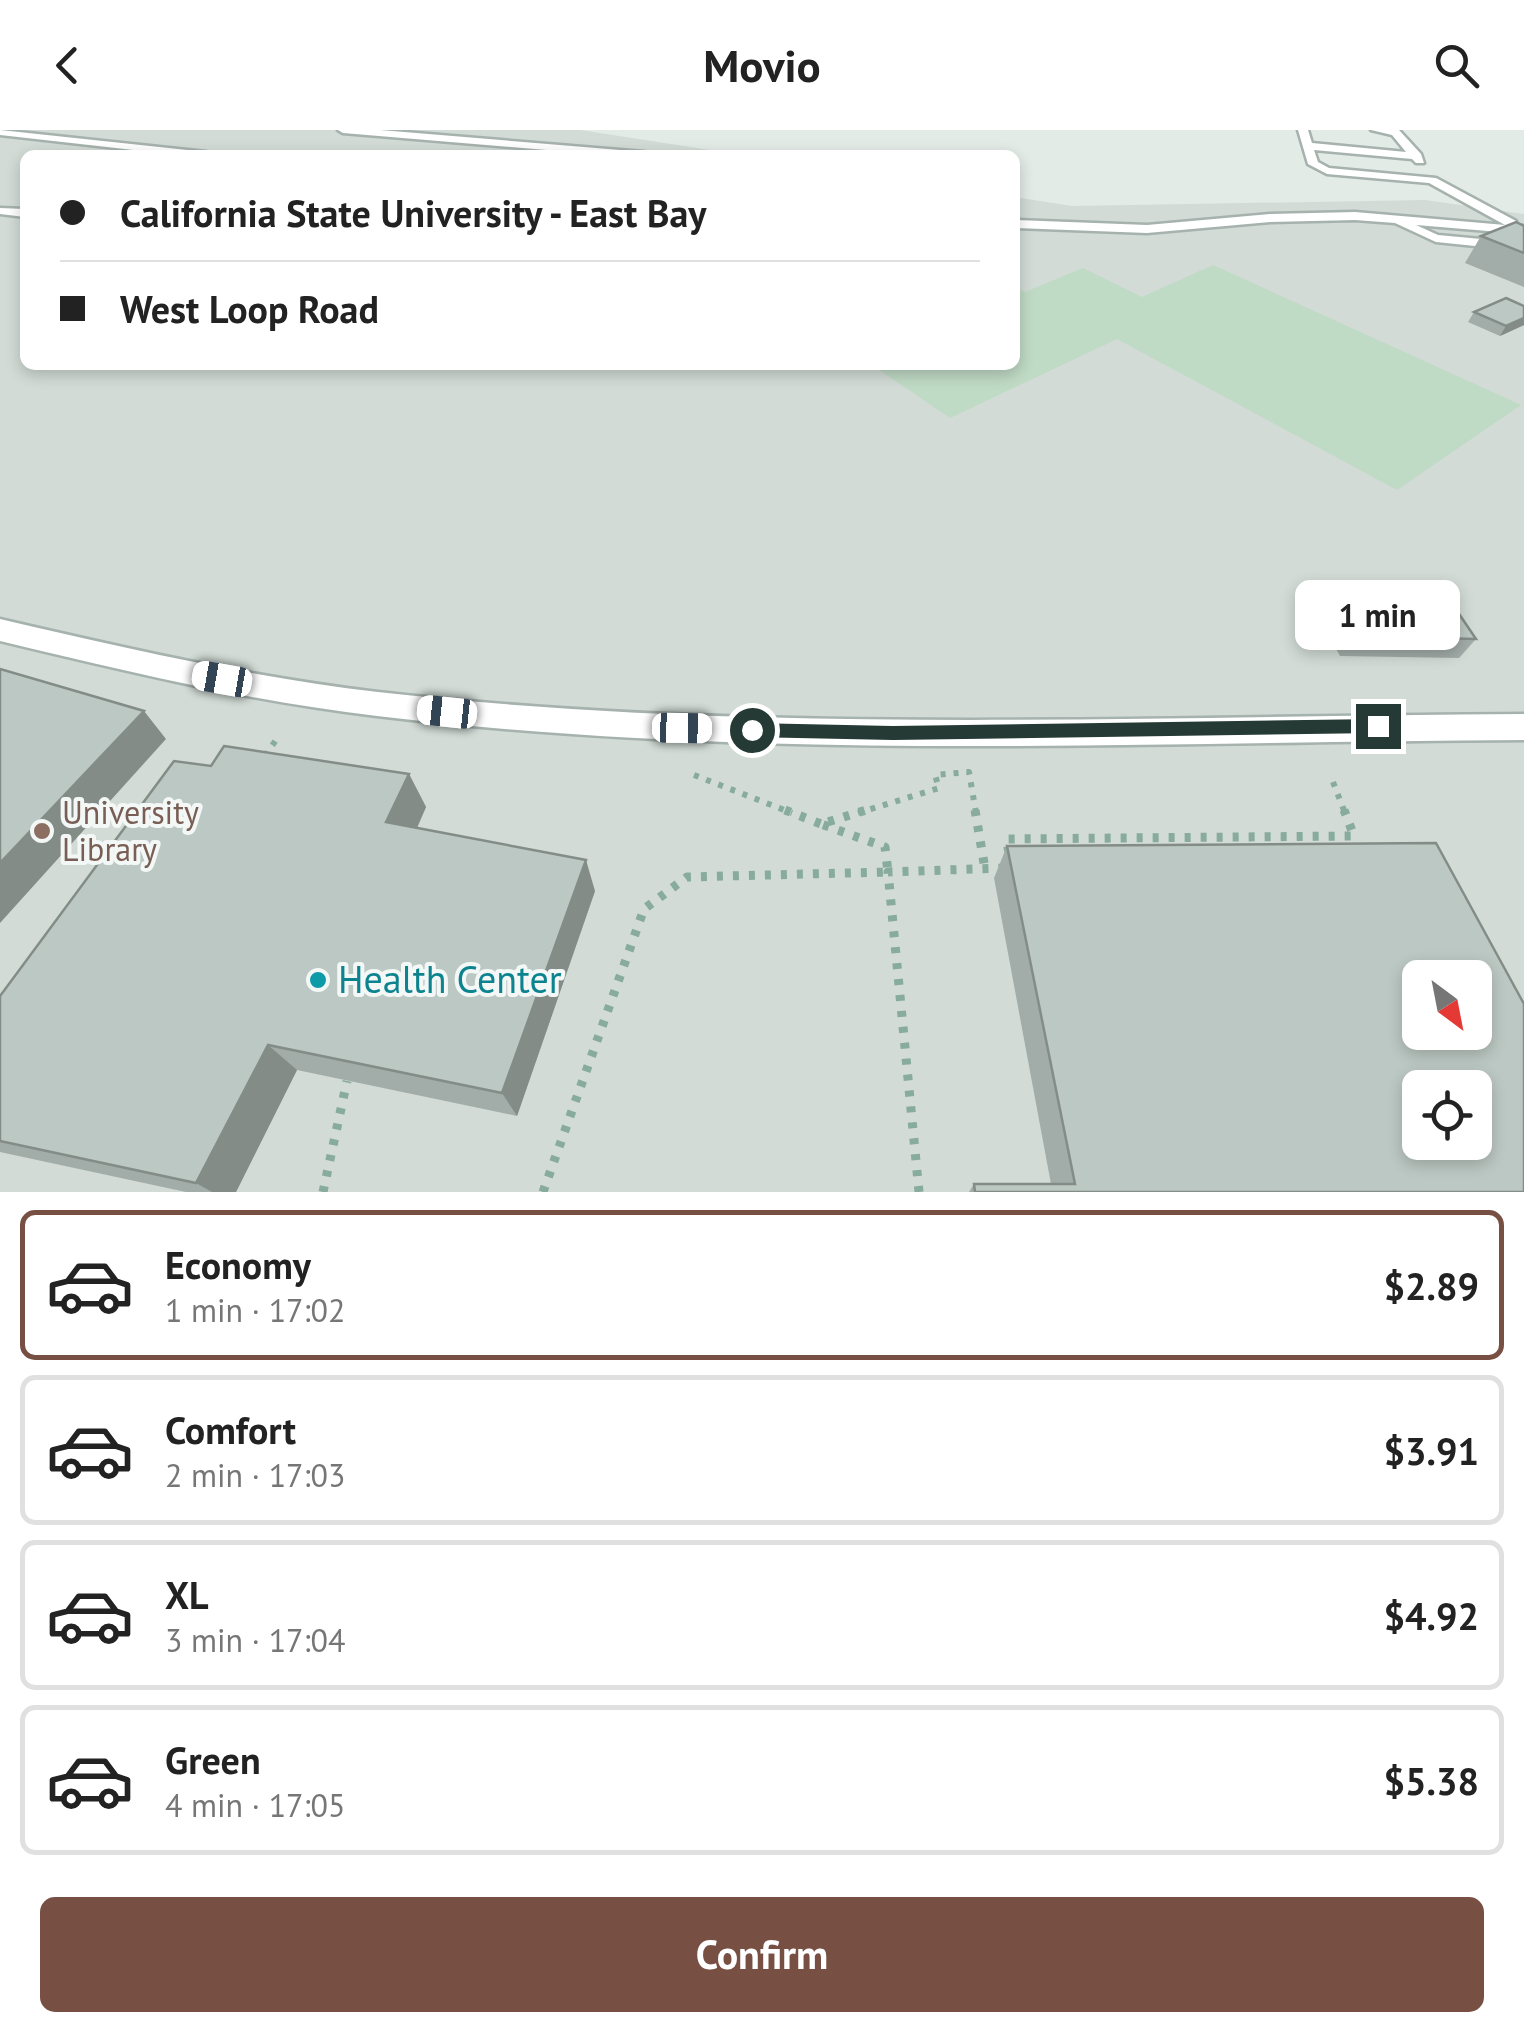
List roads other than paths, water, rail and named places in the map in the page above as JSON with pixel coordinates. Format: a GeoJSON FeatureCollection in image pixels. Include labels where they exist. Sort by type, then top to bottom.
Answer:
{"type":"FeatureCollection","features":[{"type":"Feature","properties":{"kind":"street"},"geometry":{"type":"LineString","coordinates":[[0,630],[85,654],[291,692],[522,720],[647,728],[893,733],[1524,727]]}},
{"type":"Feature","properties":{"kind":"lane"},"geometry":{"type":"LineString","coordinates":[[343,130],[584,150]]}},
{"type":"Feature","properties":{"kind":"lane"},"geometry":{"type":"LineString","coordinates":[[1304,130],[1313,164],[1327,171],[1432,180],[1523,230]]}},
{"type":"Feature","properties":{"kind":"lane"},"geometry":{"type":"LineString","coordinates":[[1376,130],[1396,132],[1432,180]]}},
{"type":"Feature","properties":{"kind":"lane"},"geometry":{"type":"LineString","coordinates":[[0,132],[161,150]]}},
{"type":"Feature","properties":{"kind":"lane"},"geometry":{"type":"LineString","coordinates":[[1308,146],[1417,156]]}},
{"type":"Feature","properties":{"kind":"lane"},"geometry":{"type":"LineString","coordinates":[[1020,224],[1147,229],[1270,218],[1389,217],[1523,230]]}},
{"type":"Feature","properties":{"kind":"lane"},"geometry":{"type":"LineString","coordinates":[[1389,217],[1436,238],[1524,247]]}},
{"type":"Feature","properties":{"kind":"place","name":"University Library"},"geometry":{"type":"Point","coordinates":[42,831]}},
{"type":"Feature","properties":{"kind":"place","name":"Health Center"},"geometry":{"type":"Point","coordinates":[318,980]}}]}
